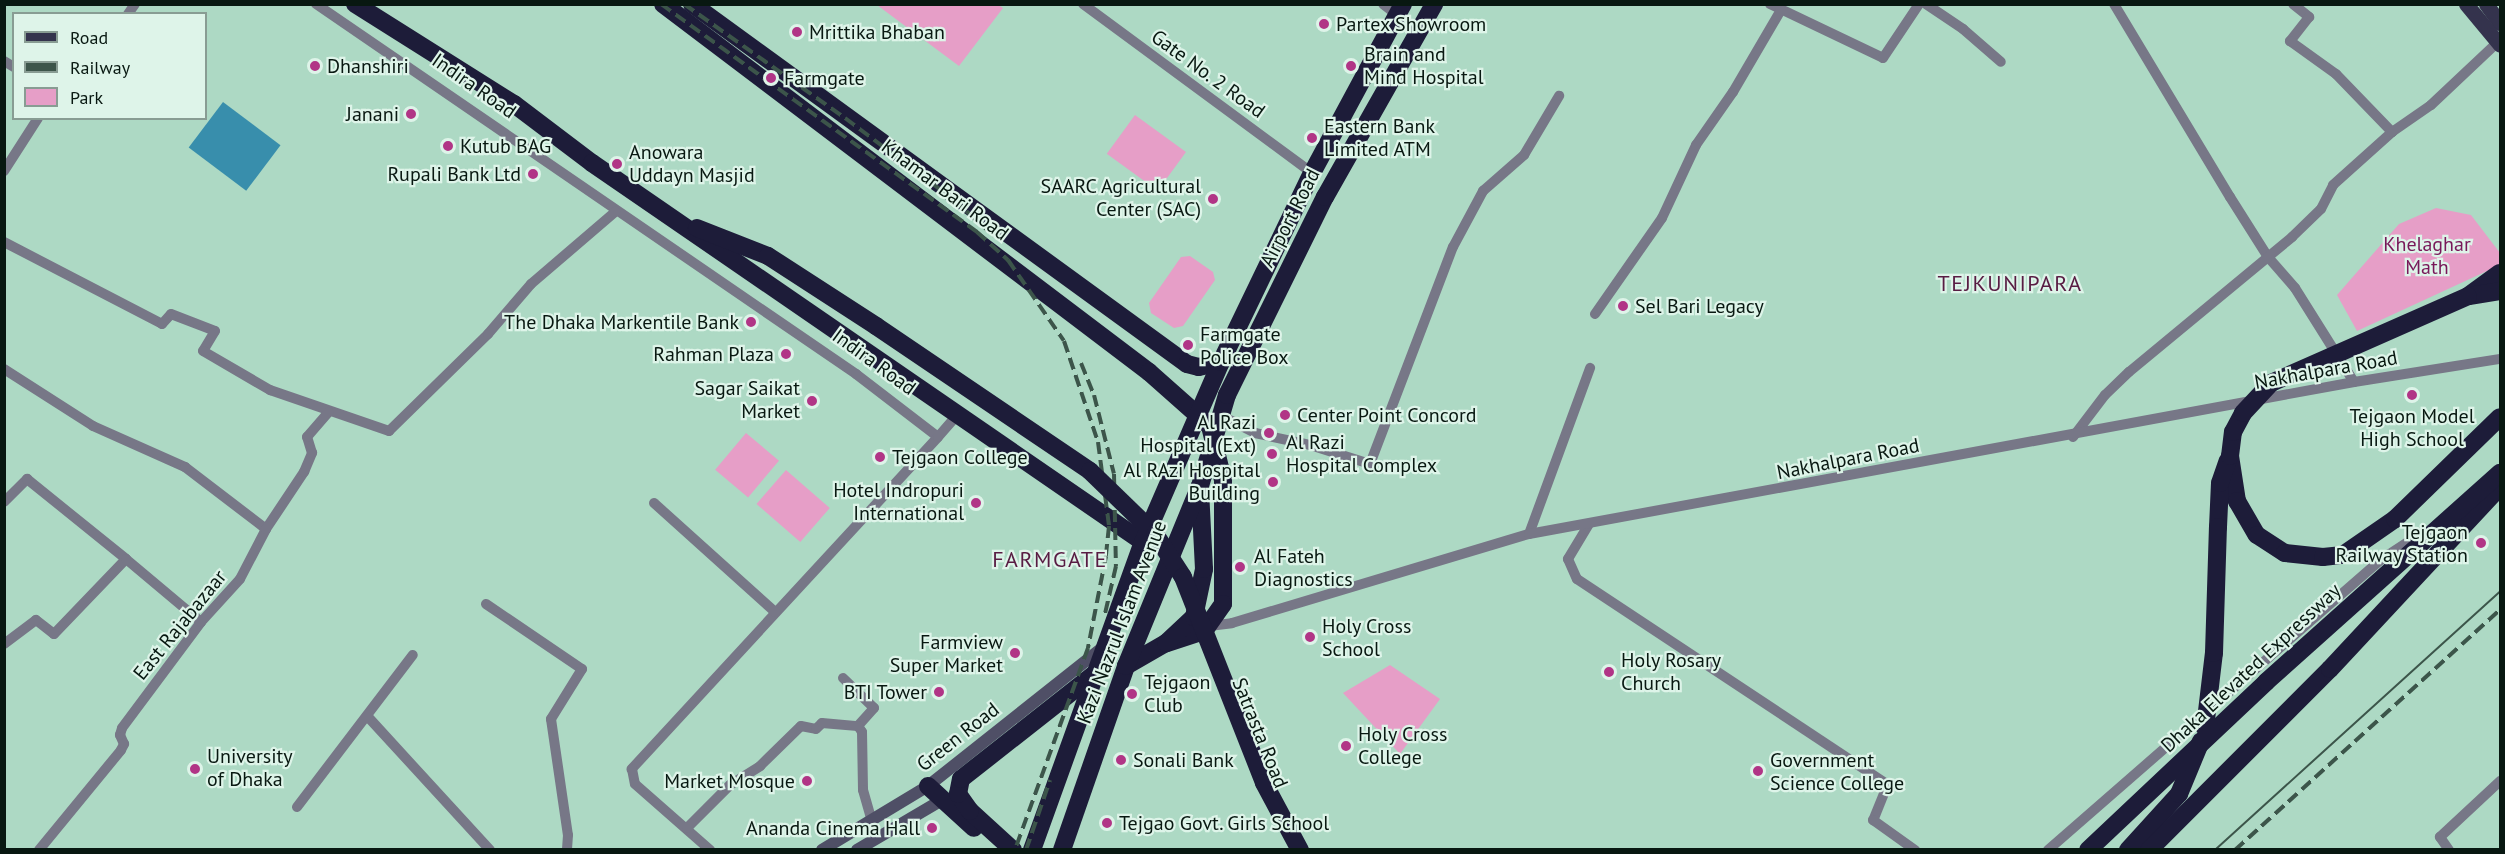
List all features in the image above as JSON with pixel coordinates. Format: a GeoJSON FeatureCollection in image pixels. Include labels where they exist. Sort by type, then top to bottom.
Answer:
{"type":"FeatureCollection","features":[{"type":"Feature","properties":{"kind":"highway","name":"Indira Road"},"geometry":{"type":"LineString","coordinates":[[355,4],[514,104],[679,222],[1143,542]]}},
{"type":"Feature","properties":{"kind":"highway","name":"Khamar Bari Road"},"geometry":{"type":"LineString","coordinates":[[663,4],[1199,413]]}},
{"type":"Feature","properties":{"kind":"highway"},"geometry":{"type":"LineString","coordinates":[[692,4],[1187,364],[1199,367],[1221,362]]}},
{"type":"Feature","properties":{"kind":"highway","name":"Airport Road"},"geometry":{"type":"LineString","coordinates":[[1215,435],[1220,415],[1324,197],[1434,4]]}},
{"type":"Feature","properties":{"kind":"highway","name":"Airport Road"},"geometry":{"type":"LineString","coordinates":[[1143,542],[1221,362],[1394,8]]}},
{"type":"Feature","properties":{"kind":"highway"},"geometry":{"type":"LineString","coordinates":[[679,222],[768,256],[876,326],[1090,471],[1155,534],[1183,577],[1264,783],[1300,849]]}},
{"type":"Feature","properties":{"kind":"highway"},"geometry":{"type":"LineString","coordinates":[[1266,268],[1285,277]]}},
{"type":"Feature","properties":{"kind":"highway"},"geometry":{"type":"LineString","coordinates":[[2128,849],[2179,794],[2205,728],[2214,653],[2220,483],[2230,456],[2233,432],[2243,413],[2271,383],[2468,296],[2500,273]]}},
{"type":"Feature","properties":{"kind":"highway"},"geometry":{"type":"LineString","coordinates":[[2468,296],[2500,291]]}},
{"type":"Feature","properties":{"kind":"highway"},"geometry":{"type":"LineString","coordinates":[[1166,643],[1188,638],[1209,626],[1223,604],[1223,480],[1215,435],[1199,413]]}},
{"type":"Feature","properties":{"kind":"highway"},"geometry":{"type":"LineString","coordinates":[[2230,456],[2237,501],[2244,519],[2271,546],[2301,556],[2343,555],[2360,546],[2395,519],[2500,417]]}},
{"type":"Feature","properties":{"kind":"highway","name":"Kazi Nazrul Islam Avenue"},"geometry":{"type":"LineString","coordinates":[[1062,849],[1126,666],[1200,486],[1215,435]]}},
{"type":"Feature","properties":{"kind":"highway","name":"Dhaka Elevated Expressway"},"geometry":{"type":"LineString","coordinates":[[2088,849],[2266,682],[2500,473]]}},
{"type":"Feature","properties":{"kind":"highway"},"geometry":{"type":"LineString","coordinates":[[1126,666],[1166,643],[1194,617],[1200,602],[1204,569],[1200,486]]}},
{"type":"Feature","properties":{"kind":"highway"},"geometry":{"type":"LineString","coordinates":[[2149,849],[2330,669],[2500,487]]}},
{"type":"Feature","properties":{"kind":"highway","name":"Kazi Nazrul Islam Avenue"},"geometry":{"type":"LineString","coordinates":[[1032,849],[1099,671],[1143,542]]}},
{"type":"Feature","properties":{"kind":"highway"},"geometry":{"type":"LineString","coordinates":[[1013,849],[970,811],[958,794],[961,779],[1099,671]]}},
{"type":"Feature","properties":{"kind":"highway"},"geometry":{"type":"LineString","coordinates":[[927,786],[997,849]]}},
{"type":"Feature","properties":{"kind":"main road"},"geometry":{"type":"LineString","coordinates":[[2466,4],[2500,43]]}},
{"type":"Feature","properties":{"kind":"main road"},"geometry":{"type":"LineString","coordinates":[[2486,4],[2500,23]]}},
{"type":"Feature","properties":{"kind":"main road","name":"Satrasta Road"},"geometry":{"type":"LineString","coordinates":[[1209,626],[1208,645],[1227,711],[1250,771],[1292,849]]}},
{"type":"Feature","properties":{"kind":"main road","name":"Green Road"},"geometry":{"type":"LineString","coordinates":[[822,849],[927,786],[1109,643]]}},
{"type":"Feature","properties":{"kind":"main road","name":"Green Road"},"geometry":{"type":"LineString","coordinates":[[857,849],[942,800]]}},
{"type":"Feature","properties":{"kind":"street","name":"Indira Road"},"geometry":{"type":"LineString","coordinates":[[316,4],[615,212],[856,374],[938,437]]}},
{"type":"Feature","properties":{"kind":"street","name":"Gate No. 2 Road"},"geometry":{"type":"LineString","coordinates":[[1083,4],[1312,173]]}},
{"type":"Feature","properties":{"kind":"street"},"geometry":{"type":"LineString","coordinates":[[1770,4],[1883,58],[1919,4]]}},
{"type":"Feature","properties":{"kind":"street"},"geometry":{"type":"LineString","coordinates":[[1926,4],[1963,28],[2001,62]]}},
{"type":"Feature","properties":{"kind":"street"},"geometry":{"type":"LineString","coordinates":[[2114,4],[2268,256],[2295,288],[2354,382]]}},
{"type":"Feature","properties":{"kind":"street"},"geometry":{"type":"LineString","coordinates":[[2293,4],[2309,17],[2290,41],[2336,74],[2392,132]]}},
{"type":"Feature","properties":{"kind":"street"},"geometry":{"type":"LineString","coordinates":[[1594,314],[1662,218],[1696,145],[1733,92],[1781,10]]}},
{"type":"Feature","properties":{"kind":"street"},"geometry":{"type":"LineString","coordinates":[[2073,437],[2105,395],[2129,372],[2268,256],[2321,209],[2333,185],[2392,132],[2431,105],[2500,43]]}},
{"type":"Feature","properties":{"kind":"street"},"geometry":{"type":"LineString","coordinates":[[1220,415],[1255,433],[1310,445],[1370,464],[1453,247],[1483,191],[1524,155],[1558,96]]}},
{"type":"Feature","properties":{"kind":"street"},"geometry":{"type":"LineString","coordinates":[[4,171],[37,120]]}},
{"type":"Feature","properties":{"kind":"street"},"geometry":{"type":"LineString","coordinates":[[4,242],[162,324],[171,314],[214,331],[203,351],[270,390],[389,431],[488,334],[531,284],[615,212]]}},
{"type":"Feature","properties":{"kind":"street","name":"Nakhalpara Road"},"geometry":{"type":"LineString","coordinates":[[1209,626],[1232,623],[1529,534],[2073,437],[2354,382],[2500,359]]}},
{"type":"Feature","properties":{"kind":"street"},"geometry":{"type":"LineString","coordinates":[[1529,534],[1590,368]]}},
{"type":"Feature","properties":{"kind":"street"},"geometry":{"type":"LineString","coordinates":[[4,369],[93,426],[185,468],[266,529]]}},
{"type":"Feature","properties":{"kind":"street","name":"East Rajabazaar"},"geometry":{"type":"LineString","coordinates":[[39,849],[121,750],[124,744],[120,735],[122,728],[201,622],[240,579],[266,529],[304,472],[312,453],[307,437],[329,412]]}},
{"type":"Feature","properties":{"kind":"street"},"geometry":{"type":"LineString","coordinates":[[710,849],[635,784],[632,769],[958,413]]}},
{"type":"Feature","properties":{"kind":"street"},"geometry":{"type":"LineString","coordinates":[[4,502],[27,479],[201,622]]}},
{"type":"Feature","properties":{"kind":"street"},"geometry":{"type":"LineString","coordinates":[[2048,849],[2379,561],[2500,480]]}},
{"type":"Feature","properties":{"kind":"street"},"geometry":{"type":"LineString","coordinates":[[654,503],[775,612]]}},
{"type":"Feature","properties":{"kind":"street"},"geometry":{"type":"LineString","coordinates":[[1588,524],[1568,559],[1577,579],[1885,783],[1873,820],[1915,849]]}},
{"type":"Feature","properties":{"kind":"street"},"geometry":{"type":"LineString","coordinates":[[4,644],[36,620],[54,634],[126,560]]}},
{"type":"Feature","properties":{"kind":"street"},"geometry":{"type":"LineString","coordinates":[[486,604],[582,669],[551,719],[568,835],[567,849]]}},
{"type":"Feature","properties":{"kind":"street"},"geometry":{"type":"LineString","coordinates":[[297,807],[369,718],[413,655]]}},
{"type":"Feature","properties":{"kind":"street"},"geometry":{"type":"LineString","coordinates":[[843,678],[874,708],[858,726]]}},
{"type":"Feature","properties":{"kind":"street"},"geometry":{"type":"LineString","coordinates":[[369,718],[490,849]]}},
{"type":"Feature","properties":{"kind":"street"},"geometry":{"type":"LineString","coordinates":[[687,828],[730,785],[760,766],[801,726],[816,729],[822,723],[858,726]]}},
{"type":"Feature","properties":{"kind":"street"},"geometry":{"type":"LineString","coordinates":[[858,726],[862,732],[863,790],[872,821]]}},
{"type":"Feature","properties":{"kind":"street"},"geometry":{"type":"LineString","coordinates":[[2449,849],[2440,837],[2500,781]]}},
{"type":"Feature","properties":{"kind":"green space"},"geometry":{"type":"Polygon","coordinates":[[[997,4],[1003,8],[959,66],[877,5],[997,4]]]}},
{"type":"Feature","properties":{"kind":"green space"},"geometry":{"type":"Polygon","coordinates":[[[1135,115],[1186,152],[1158,191],[1107,154],[1135,115]]]}},
{"type":"Feature","properties":{"kind":"green space","name":"Khelaghar Math"},"geometry":{"type":"Polygon","coordinates":[[[2436,208],[2471,215],[2500,253],[2500,265],[2357,331],[2337,295],[2399,224],[2436,208]]]}},
{"type":"Feature","properties":{"kind":"green space"},"geometry":{"type":"Polygon","coordinates":[[[1190,256],[1213,272],[1215,280],[1183,326],[1174,328],[1151,313],[1149,303],[1181,257],[1190,256]]]}},
{"type":"Feature","properties":{"kind":"green space"},"geometry":{"type":"Polygon","coordinates":[[[746,433],[779,461],[748,497],[715,470],[746,433]]]}},
{"type":"Feature","properties":{"kind":"green space"},"geometry":{"type":"Polygon","coordinates":[[[786,470],[830,508],[800,542],[756,504],[786,470]]]}},
{"type":"Feature","properties":{"kind":"green space"},"geometry":{"type":"Polygon","coordinates":[[[1390,665],[1440,699],[1400,754],[1343,693],[1390,665]]]}},
{"type":"Feature","properties":{"kind":"water"},"geometry":{"type":"Polygon","coordinates":[[[223,102],[281,145],[246,191],[189,148],[223,102]]]}},
{"type":"Feature","properties":{"kind":"tram line"},"geometry":{"type":"LineString","coordinates":[[2215,850],[2500,592]]}},
{"type":"Feature","properties":{"kind":"railway"},"geometry":{"type":"LineString","coordinates":[[661,4],[977,232],[1008,260],[1064,341],[1098,442],[1109,526],[1106,556],[1088,648],[1015,850]]}},
{"type":"Feature","properties":{"kind":"railway"},"geometry":{"type":"LineString","coordinates":[[684,4],[845,118],[953,199],[994,236]]}},
{"type":"Feature","properties":{"kind":"railway"},"geometry":{"type":"LineString","coordinates":[[1081,363],[1094,395],[1114,474],[1116,566],[1104,618]]}},
{"type":"Feature","properties":{"kind":"railway"},"geometry":{"type":"LineString","coordinates":[[2235,850],[2500,610]]}},
{"type":"Feature","properties":{"kind":"railway"},"geometry":{"type":"LineString","coordinates":[[1026,850],[1050,780]]}},
{"type":"Feature","properties":{"kind":"place","name":"Partex Showroom"},"geometry":{"type":"Point","coordinates":[1324,24]}},
{"type":"Feature","properties":{"kind":"place","name":"Mrittika Bhaban"},"geometry":{"type":"Point","coordinates":[797,32]}},
{"type":"Feature","properties":{"kind":"place","name":"Dhanshiri"},"geometry":{"type":"Point","coordinates":[315,66]}},
{"type":"Feature","properties":{"kind":"place","name":"Brain and Mind Hospital"},"geometry":{"type":"Point","coordinates":[1351,66]}},
{"type":"Feature","properties":{"kind":"place","name":"Farmgate"},"geometry":{"type":"Point","coordinates":[771,78]}},
{"type":"Feature","properties":{"kind":"place","name":"Janani"},"geometry":{"type":"Point","coordinates":[411,114]}},
{"type":"Feature","properties":{"kind":"place","name":"Eastern Bank Limited ATM"},"geometry":{"type":"Point","coordinates":[1312,138]}},
{"type":"Feature","properties":{"kind":"place","name":"Kutub BAG"},"geometry":{"type":"Point","coordinates":[448,146]}},
{"type":"Feature","properties":{"kind":"place","name":"Anowara Uddayn Masjid"},"geometry":{"type":"Point","coordinates":[617,164]}},
{"type":"Feature","properties":{"kind":"place","name":"Rupali Bank Ltd"},"geometry":{"type":"Point","coordinates":[533,174]}},
{"type":"Feature","properties":{"kind":"place","name":"SAARC Agricultural Center (SAC)"},"geometry":{"type":"Point","coordinates":[1213,199]}},
{"type":"Feature","properties":{"kind":"place","name":"Sel Bari Legacy"},"geometry":{"type":"Point","coordinates":[1623,306]}},
{"type":"Feature","properties":{"kind":"place","name":"The Dhaka Markentile Bank"},"geometry":{"type":"Point","coordinates":[751,322]}},
{"type":"Feature","properties":{"kind":"place","name":"Farmgate Police Box"},"geometry":{"type":"Point","coordinates":[1188,345]}},
{"type":"Feature","properties":{"kind":"place","name":"Rahman Plaza"},"geometry":{"type":"Point","coordinates":[786,354]}},
{"type":"Feature","properties":{"kind":"place","name":"Tejgaon Model High School"},"geometry":{"type":"Point","coordinates":[2412,395]}},
{"type":"Feature","properties":{"kind":"place","name":"Sagar Saikat Market"},"geometry":{"type":"Point","coordinates":[812,401]}},
{"type":"Feature","properties":{"kind":"place","name":"Center Point Concord"},"geometry":{"type":"Point","coordinates":[1285,415]}},
{"type":"Feature","properties":{"kind":"place","name":"Al Razi Hospital (Ext)"},"geometry":{"type":"Point","coordinates":[1269,433]}},
{"type":"Feature","properties":{"kind":"place","name":"Al Razi Hospital Complex"},"geometry":{"type":"Point","coordinates":[1272,454]}},
{"type":"Feature","properties":{"kind":"place","name":"Tejgaon College"},"geometry":{"type":"Point","coordinates":[880,457]}},
{"type":"Feature","properties":{"kind":"place","name":"Al RAzi Hospital Building"},"geometry":{"type":"Point","coordinates":[1273,482]}},
{"type":"Feature","properties":{"kind":"place","name":"Hotel Indropuri International"},"geometry":{"type":"Point","coordinates":[976,503]}},
{"type":"Feature","properties":{"kind":"place","name":"Tejgaon Railway Station"},"geometry":{"type":"Point","coordinates":[2481,543]}},
{"type":"Feature","properties":{"kind":"place","name":"Al Fateh Diagnostics"},"geometry":{"type":"Point","coordinates":[1240,567]}},
{"type":"Feature","properties":{"kind":"place","name":"Holy Cross School"},"geometry":{"type":"Point","coordinates":[1310,637]}},
{"type":"Feature","properties":{"kind":"place","name":"Farmview Super Market"},"geometry":{"type":"Point","coordinates":[1015,653]}},
{"type":"Feature","properties":{"kind":"place","name":"Holy Rosary Church"},"geometry":{"type":"Point","coordinates":[1609,672]}},
{"type":"Feature","properties":{"kind":"place","name":"BTI Tower"},"geometry":{"type":"Point","coordinates":[939,692]}},
{"type":"Feature","properties":{"kind":"place","name":"Tejgaon Club"},"geometry":{"type":"Point","coordinates":[1132,694]}},
{"type":"Feature","properties":{"kind":"place","name":"Holy Cross College"},"geometry":{"type":"Point","coordinates":[1346,746]}},
{"type":"Feature","properties":{"kind":"place","name":"Sonali Bank"},"geometry":{"type":"Point","coordinates":[1121,760]}},
{"type":"Feature","properties":{"kind":"place","name":"University of Dhaka"},"geometry":{"type":"Point","coordinates":[195,769]}},
{"type":"Feature","properties":{"kind":"place","name":"Government Science College"},"geometry":{"type":"Point","coordinates":[1758,771]}},
{"type":"Feature","properties":{"kind":"place","name":"Market Mosque"},"geometry":{"type":"Point","coordinates":[807,781]}},
{"type":"Feature","properties":{"kind":"place","name":"Tejgao Govt. Girls School"},"geometry":{"type":"Point","coordinates":[1107,823]}},
{"type":"Feature","properties":{"kind":"place","name":"Ananda Cinema Hall"},"geometry":{"type":"Point","coordinates":[932,828]}},
{"type":"Feature","properties":{"kind":"district","name":"TEJKUNIPARA"},"geometry":{"type":"Point","coordinates":[2010,284]}},
{"type":"Feature","properties":{"kind":"district","name":"FARMGATE"},"geometry":{"type":"Point","coordinates":[1050,560]}}]}
